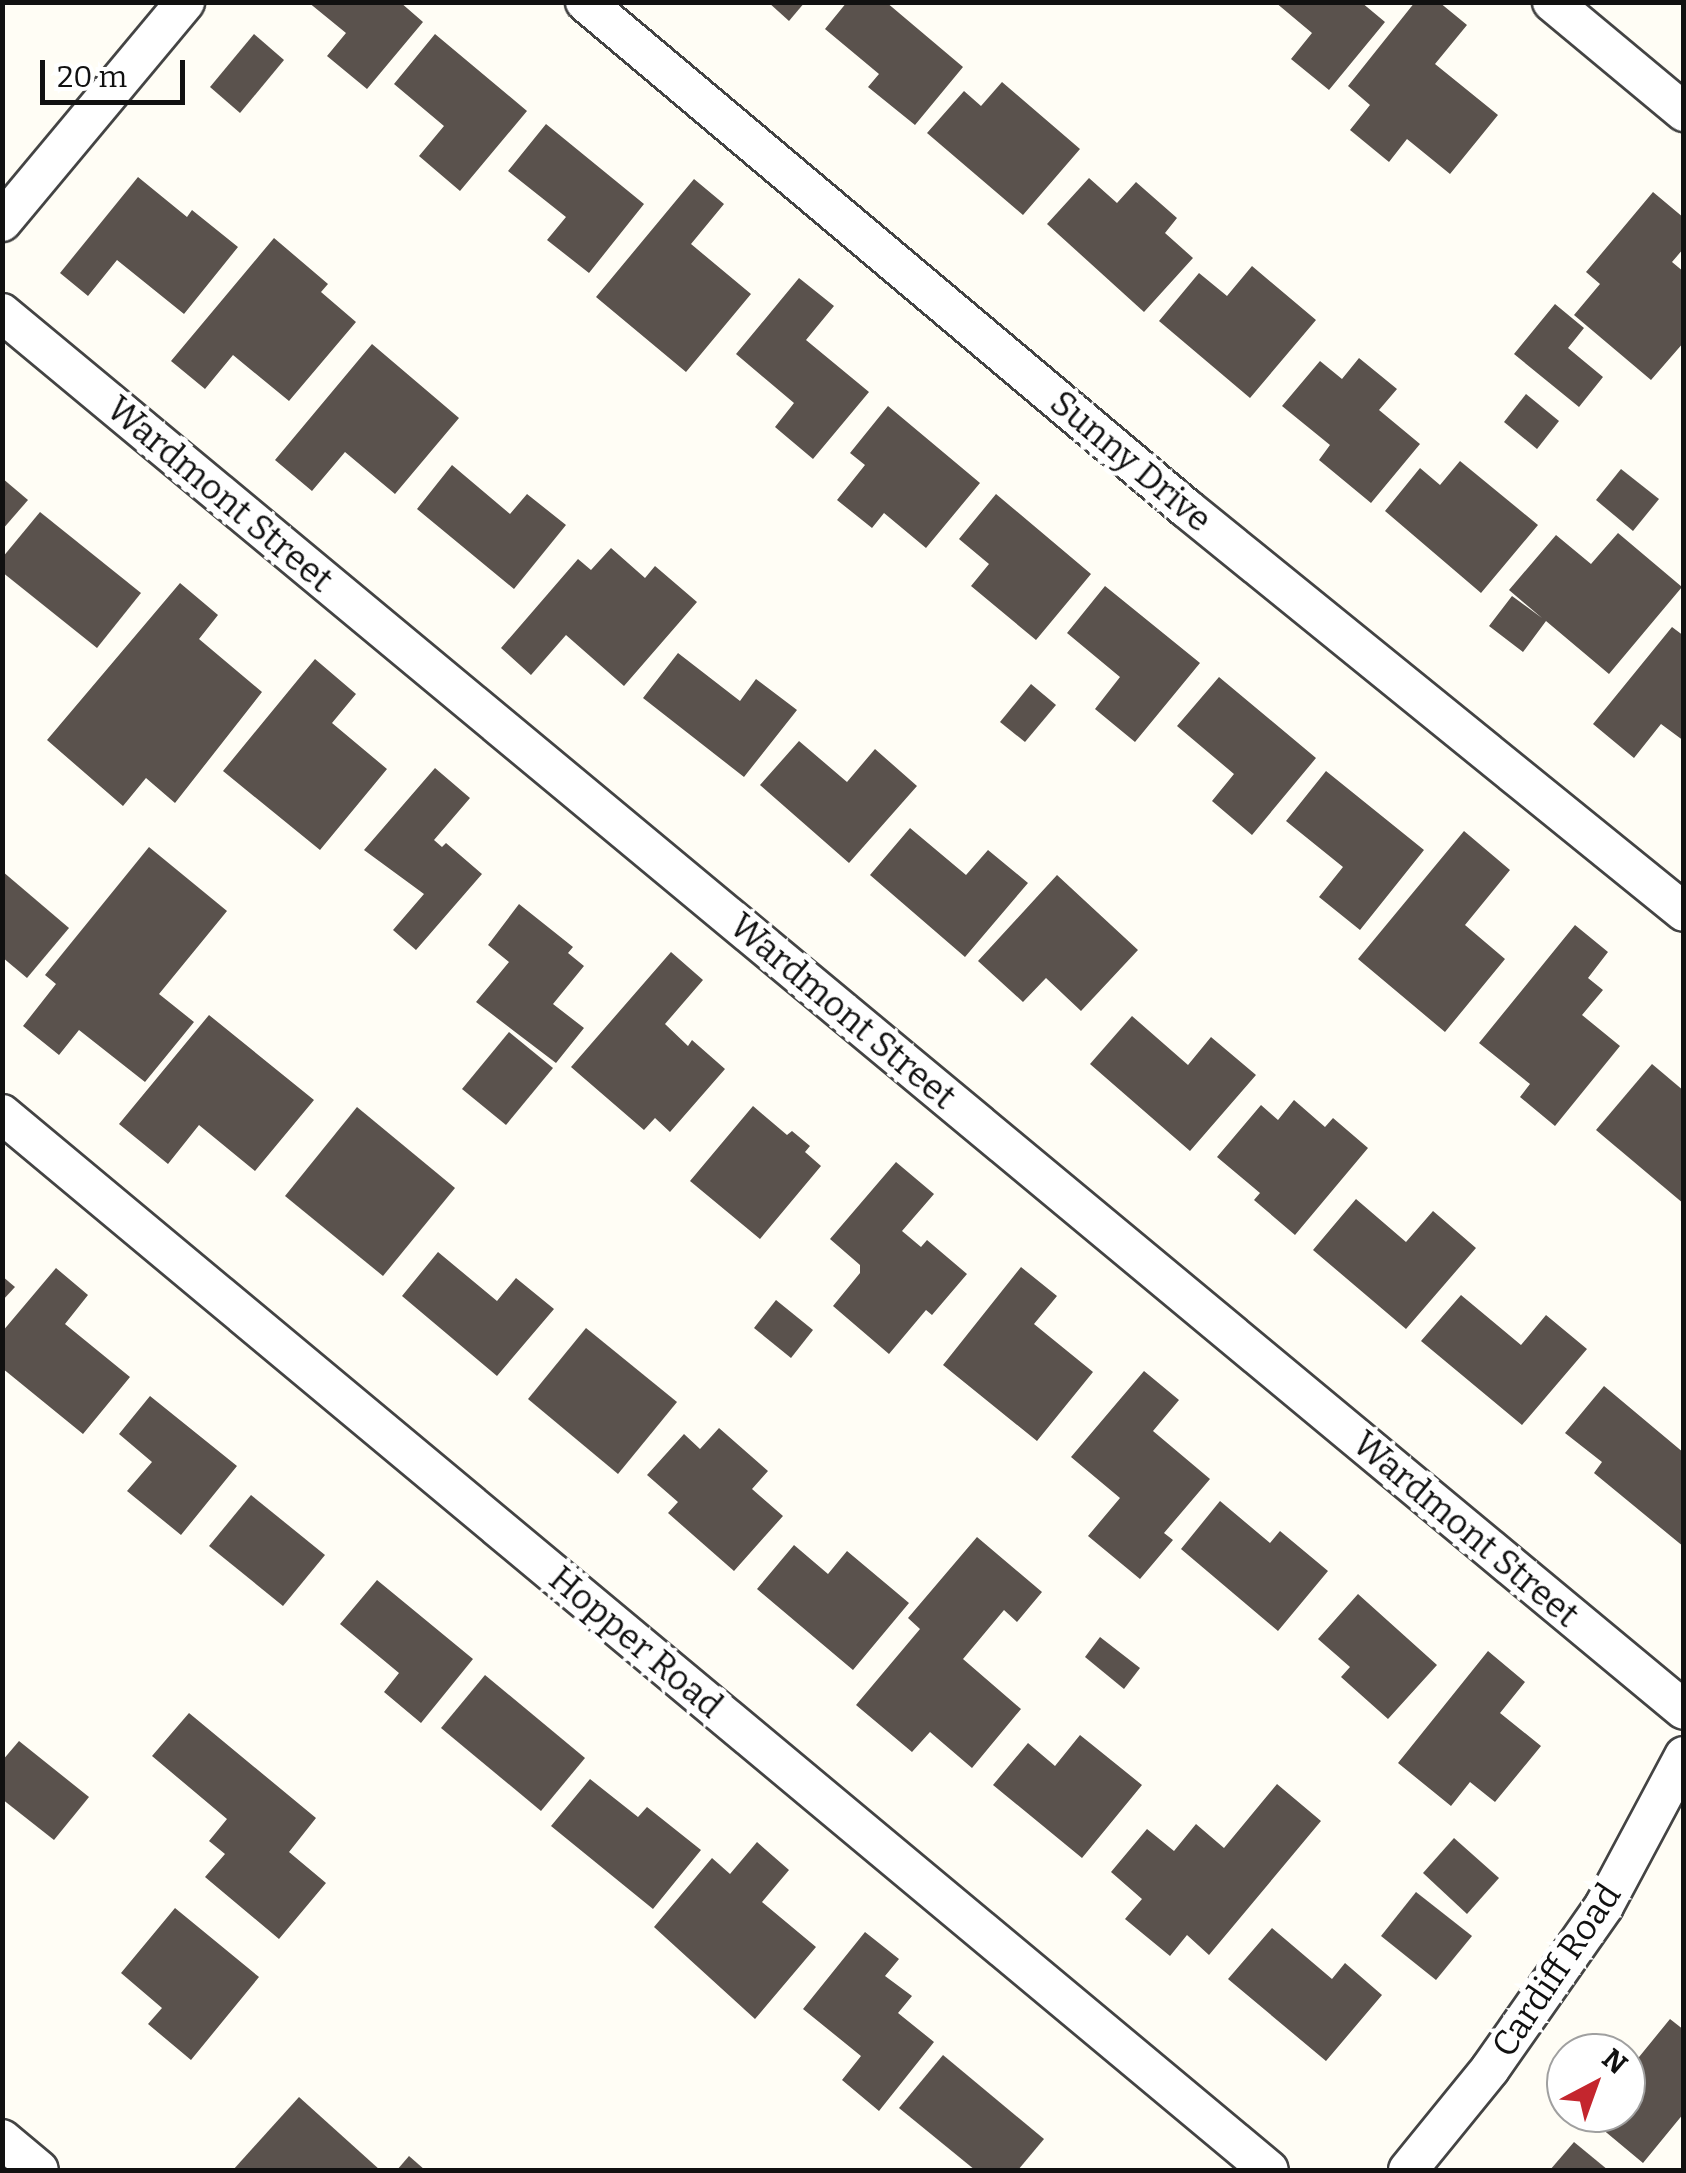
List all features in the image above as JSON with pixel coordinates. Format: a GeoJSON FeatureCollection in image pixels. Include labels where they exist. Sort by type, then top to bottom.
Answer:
{"type":"FeatureCollection","features":[{"type":"Feature","properties":{"kind":"street"},"geometry":{"type":"LineString","coordinates":[[2,222],[185,2]]}},
{"type":"Feature","properties":{"kind":"street","name":"Sunny Drive"},"geometry":{"type":"LineString","coordinates":[[585,2],[1186,508],[1684,912]]}},
{"type":"Feature","properties":{"kind":"street"},"geometry":{"type":"LineString","coordinates":[[1552,2],[1684,112]]}},
{"type":"Feature","properties":{"kind":"street","name":"Wardmont Street"},"geometry":{"type":"LineString","coordinates":[[2,313],[1684,1710]]}},
{"type":"Feature","properties":{"kind":"street","name":"Hopper Road"},"geometry":{"type":"LineString","coordinates":[[2,1114],[1269,2170]]}},
{"type":"Feature","properties":{"kind":"street","name":"Cardiff Road"},"geometry":{"type":"LineString","coordinates":[[1408,2170],[1490,2069],[1604,1906],[1684,1756]]}},
{"type":"Feature","properties":{"kind":"street"},"geometry":{"type":"LineString","coordinates":[[2,2139],[39,2170]]}},
{"type":"Feature","properties":{"kind":"building"},"geometry":{"type":"Polygon","coordinates":[[[308,2],[400,2],[423,22],[367,89],[327,56],[346,33],[308,2]]]}},
{"type":"Feature","properties":{"kind":"building"},"geometry":{"type":"Polygon","coordinates":[[[768,2],[805,2],[789,21],[768,2]]]}},
{"type":"Feature","properties":{"kind":"building"},"geometry":{"type":"Polygon","coordinates":[[[847,2],[886,2],[963,67],[915,125],[868,87],[879,74],[825,29],[847,2]]]}},
{"type":"Feature","properties":{"kind":"building"},"geometry":{"type":"Polygon","coordinates":[[[1275,2],[1361,2],[1385,22],[1329,90],[1291,59],[1312,33],[1275,2]]]}},
{"type":"Feature","properties":{"kind":"building"},"geometry":{"type":"Polygon","coordinates":[[[1415,2],[1439,2],[1467,25],[1435,64],[1498,115],[1450,174],[1407,139],[1389,162],[1350,130],[1370,105],[1348,86],[1415,2]]]}},
{"type":"Feature","properties":{"kind":"building"},"geometry":{"type":"Polygon","coordinates":[[[254,34],[284,60],[240,113],[210,87],[254,34]]]}},
{"type":"Feature","properties":{"kind":"building"},"geometry":{"type":"Polygon","coordinates":[[[435,34],[527,111],[460,191],[419,156],[444,126],[394,84],[435,34]]]}},
{"type":"Feature","properties":{"kind":"building"},"geometry":{"type":"Polygon","coordinates":[[[1002,82],[1080,149],[1023,215],[927,133],[964,91],[981,106],[1002,82]]]}},
{"type":"Feature","properties":{"kind":"building"},"geometry":{"type":"Polygon","coordinates":[[[546,124],[644,204],[589,273],[547,240],[566,217],[508,171],[546,124]]]}},
{"type":"Feature","properties":{"kind":"building"},"geometry":{"type":"Polygon","coordinates":[[[138,177],[187,217],[192,210],[238,247],[184,314],[117,260],[88,296],[60,273],[138,177]]]}},
{"type":"Feature","properties":{"kind":"building"},"geometry":{"type":"Polygon","coordinates":[[[1089,178],[1117,203],[1136,182],[1177,218],[1165,233],[1193,258],[1144,312],[1047,224],[1089,178]]]}},
{"type":"Feature","properties":{"kind":"building"},"geometry":{"type":"Polygon","coordinates":[[[694,179],[724,204],[691,244],[751,294],[686,372],[596,297],[694,179]]]}},
{"type":"Feature","properties":{"kind":"building"},"geometry":{"type":"Polygon","coordinates":[[[1653,192],[1684,218],[1684,248],[1672,262],[1684,272],[1684,342],[1651,380],[1574,315],[1600,284],[1586,272],[1653,192]]]}},
{"type":"Feature","properties":{"kind":"building"},"geometry":{"type":"Polygon","coordinates":[[[274,238],[328,284],[321,292],[356,322],[289,401],[233,355],[205,389],[171,361],[274,238]]]}},
{"type":"Feature","properties":{"kind":"building"},"geometry":{"type":"Polygon","coordinates":[[[1252,266],[1316,320],[1250,398],[1159,321],[1199,273],[1227,296],[1252,266]]]}},
{"type":"Feature","properties":{"kind":"building"},"geometry":{"type":"Polygon","coordinates":[[[799,278],[834,306],[806,340],[869,392],[813,459],[775,427],[794,403],[736,354],[799,278]]]}},
{"type":"Feature","properties":{"kind":"building"},"geometry":{"type":"Polygon","coordinates":[[[1555,304],[1584,328],[1568,348],[1603,377],[1579,407],[1514,354],[1555,304]]]}},
{"type":"Feature","properties":{"kind":"building"},"geometry":{"type":"Polygon","coordinates":[[[372,344],[459,418],[395,494],[345,452],[312,491],[275,460],[372,344]]]}},
{"type":"Feature","properties":{"kind":"building"},"geometry":{"type":"Polygon","coordinates":[[[1359,358],[1397,389],[1379,410],[1420,444],[1371,503],[1319,460],[1330,445],[1282,406],[1320,361],[1342,379],[1359,358]]]}},
{"type":"Feature","properties":{"kind":"building"},"geometry":{"type":"Polygon","coordinates":[[[1526,394],[1559,421],[1537,449],[1504,422],[1526,394]]]}},
{"type":"Feature","properties":{"kind":"building"},"geometry":{"type":"Polygon","coordinates":[[[888,406],[980,483],[926,548],[884,513],[872,528],[837,500],[865,465],[850,453],[888,406]]]}},
{"type":"Feature","properties":{"kind":"building"},"geometry":{"type":"Polygon","coordinates":[[[1460,461],[1538,525],[1481,593],[1385,511],[1420,468],[1440,485],[1460,461]]]}},
{"type":"Feature","properties":{"kind":"building"},"geometry":{"type":"Polygon","coordinates":[[[452,465],[510,514],[527,494],[566,525],[514,589],[417,509],[452,465]]]}},
{"type":"Feature","properties":{"kind":"building"},"geometry":{"type":"Polygon","coordinates":[[[1621,469],[1659,499],[1633,531],[1596,500],[1621,469]]]}},
{"type":"Feature","properties":{"kind":"building"},"geometry":{"type":"Polygon","coordinates":[[[2,478],[28,500],[2,530],[2,478]]]}},
{"type":"Feature","properties":{"kind":"building"},"geometry":{"type":"Polygon","coordinates":[[[996,494],[1091,574],[1036,640],[971,586],[989,564],[959,539],[996,494]]]}},
{"type":"Feature","properties":{"kind":"building"},"geometry":{"type":"Polygon","coordinates":[[[40,512],[141,593],[97,648],[2,572],[2,558],[40,512]]]}},
{"type":"Feature","properties":{"kind":"building"},"geometry":{"type":"Polygon","coordinates":[[[1618,533],[1682,587],[1609,674],[1546,621],[1523,652],[1489,626],[1512,596],[1542,618],[1509,590],[1556,535],[1591,564],[1618,533]]]}},
{"type":"Feature","properties":{"kind":"building"},"geometry":{"type":"Polygon","coordinates":[[[611,548],[645,578],[655,566],[697,602],[624,686],[566,635],[531,675],[501,648],[578,559],[591,570],[611,548]]]}},
{"type":"Feature","properties":{"kind":"building"},"geometry":{"type":"Polygon","coordinates":[[[180,583],[218,615],[199,639],[262,692],[175,803],[146,778],[123,806],[47,740],[180,583]]]}},
{"type":"Feature","properties":{"kind":"building"},"geometry":{"type":"Polygon","coordinates":[[[1105,586],[1200,663],[1135,742],[1095,709],[1120,677],[1067,633],[1105,586]]]}},
{"type":"Feature","properties":{"kind":"building"},"geometry":{"type":"Polygon","coordinates":[[[1672,627],[1684,636],[1684,741],[1661,724],[1634,758],[1593,724],[1672,627]]]}},
{"type":"Feature","properties":{"kind":"building"},"geometry":{"type":"Polygon","coordinates":[[[678,653],[740,701],[756,679],[797,710],[744,777],[643,698],[678,653]]]}},
{"type":"Feature","properties":{"kind":"building"},"geometry":{"type":"Polygon","coordinates":[[[315,659],[356,694],[332,723],[387,769],[320,850],[223,771],[315,659]]]}},
{"type":"Feature","properties":{"kind":"building"},"geometry":{"type":"Polygon","coordinates":[[[1219,677],[1316,758],[1252,835],[1212,801],[1234,774],[1177,726],[1219,677]]]}},
{"type":"Feature","properties":{"kind":"building"},"geometry":{"type":"Polygon","coordinates":[[[1031,684],[1056,705],[1025,742],[1000,722],[1031,684]]]}},
{"type":"Feature","properties":{"kind":"building"},"geometry":{"type":"Polygon","coordinates":[[[799,741],[847,782],[875,749],[917,786],[849,863],[760,785],[799,741]]]}},
{"type":"Feature","properties":{"kind":"building"},"geometry":{"type":"Polygon","coordinates":[[[435,768],[470,798],[434,840],[442,847],[446,843],[482,874],[416,950],[393,930],[424,894],[364,850],[435,768]]]}},
{"type":"Feature","properties":{"kind":"building"},"geometry":{"type":"Polygon","coordinates":[[[1326,771],[1424,850],[1360,930],[1319,897],[1343,867],[1286,821],[1326,771]]]}},
{"type":"Feature","properties":{"kind":"building"},"geometry":{"type":"Polygon","coordinates":[[[910,828],[966,875],[988,850],[1028,883],[965,957],[870,875],[910,828]]]}},
{"type":"Feature","properties":{"kind":"building"},"geometry":{"type":"Polygon","coordinates":[[[1464,831],[1510,870],[1465,925],[1505,959],[1445,1032],[1358,959],[1464,831]]]}},
{"type":"Feature","properties":{"kind":"building"},"geometry":{"type":"Polygon","coordinates":[[[149,847],[227,911],[159,994],[194,1022],[145,1082],[79,1030],[59,1055],[23,1026],[56,984],[45,975],[149,847]]]}},
{"type":"Feature","properties":{"kind":"building"},"geometry":{"type":"Polygon","coordinates":[[[2,871],[69,928],[27,978],[2,957],[2,871]]]}},
{"type":"Feature","properties":{"kind":"building"},"geometry":{"type":"Polygon","coordinates":[[[1057,875],[1138,950],[1081,1011],[1046,978],[1023,1002],[978,961],[1057,875]]]}},
{"type":"Feature","properties":{"kind":"building"},"geometry":{"type":"Polygon","coordinates":[[[519,904],[573,947],[568,953],[584,966],[553,1004],[584,1028],[556,1063],[476,1002],[509,962],[488,945],[519,904]]]}},
{"type":"Feature","properties":{"kind":"building"},"geometry":{"type":"Polygon","coordinates":[[[1575,925],[1608,952],[1588,978],[1603,990],[1582,1015],[1620,1046],[1555,1126],[1520,1097],[1530,1084],[1479,1043],[1575,925]]]}},
{"type":"Feature","properties":{"kind":"building"},"geometry":{"type":"Polygon","coordinates":[[[671,952],[703,980],[665,1024],[688,1046],[692,1040],[725,1069],[670,1132],[655,1118],[644,1130],[571,1067],[671,952]]]}},
{"type":"Feature","properties":{"kind":"building"},"geometry":{"type":"Polygon","coordinates":[[[209,1015],[314,1100],[255,1171],[199,1125],[168,1164],[119,1124],[209,1015]]]}},
{"type":"Feature","properties":{"kind":"building"},"geometry":{"type":"Polygon","coordinates":[[[1132,1016],[1188,1065],[1211,1037],[1256,1075],[1190,1151],[1090,1064],[1132,1016]]]}},
{"type":"Feature","properties":{"kind":"building"},"geometry":{"type":"Polygon","coordinates":[[[509,1032],[553,1068],[506,1125],[462,1089],[509,1032]]]}},
{"type":"Feature","properties":{"kind":"building"},"geometry":{"type":"Polygon","coordinates":[[[1652,1064],[1684,1091],[1684,1204],[1596,1130],[1652,1064]]]}},
{"type":"Feature","properties":{"kind":"building"},"geometry":{"type":"Polygon","coordinates":[[[1294,1100],[1325,1127],[1333,1118],[1368,1148],[1295,1235],[1254,1200],[1260,1193],[1217,1157],[1261,1105],[1278,1120],[1294,1100]]]}},
{"type":"Feature","properties":{"kind":"building"},"geometry":{"type":"Polygon","coordinates":[[[753,1106],[787,1135],[792,1131],[810,1146],[805,1152],[821,1166],[760,1239],[690,1181],[753,1106]]]}},
{"type":"Feature","properties":{"kind":"building"},"geometry":{"type":"Polygon","coordinates":[[[357,1107],[455,1188],[383,1276],[285,1196],[357,1107]]]}},
{"type":"Feature","properties":{"kind":"building"},"geometry":{"type":"Polygon","coordinates":[[[896,1162],[934,1194],[902,1231],[921,1247],[927,1240],[967,1274],[932,1315],[926,1310],[889,1354],[833,1306],[860,1273],[860,1265],[830,1239],[896,1162]]]}},
{"type":"Feature","properties":{"kind":"building"},"geometry":{"type":"Polygon","coordinates":[[[1356,1199],[1406,1242],[1433,1211],[1476,1248],[1406,1329],[1313,1250],[1356,1199]]]}},
{"type":"Feature","properties":{"kind":"building"},"geometry":{"type":"Polygon","coordinates":[[[438,1252],[497,1301],[516,1278],[554,1309],[497,1376],[402,1296],[438,1252]]]}},
{"type":"Feature","properties":{"kind":"building"},"geometry":{"type":"Polygon","coordinates":[[[1021,1267],[1057,1296],[1034,1324],[1093,1372],[1037,1441],[943,1365],[1021,1267]]]}},
{"type":"Feature","properties":{"kind":"building"},"geometry":{"type":"Polygon","coordinates":[[[56,1268],[88,1295],[65,1324],[130,1377],[83,1434],[2,1368],[2,1332],[56,1268]]]}},
{"type":"Feature","properties":{"kind":"building"},"geometry":{"type":"Polygon","coordinates":[[[2,1276],[15,1287],[2,1301],[2,1276]]]}},
{"type":"Feature","properties":{"kind":"building"},"geometry":{"type":"Polygon","coordinates":[[[1461,1295],[1521,1345],[1546,1315],[1587,1349],[1522,1425],[1421,1341],[1461,1295]]]}},
{"type":"Feature","properties":{"kind":"building"},"geometry":{"type":"Polygon","coordinates":[[[776,1300],[813,1330],[791,1358],[754,1328],[776,1300]]]}},
{"type":"Feature","properties":{"kind":"building"},"geometry":{"type":"Polygon","coordinates":[[[586,1328],[677,1402],[618,1474],[528,1399],[586,1328]]]}},
{"type":"Feature","properties":{"kind":"building"},"geometry":{"type":"Polygon","coordinates":[[[1144,1371],[1179,1400],[1153,1431],[1210,1479],[1164,1533],[1173,1540],[1140,1579],[1088,1536],[1120,1498],[1071,1457],[1144,1371]]]}},
{"type":"Feature","properties":{"kind":"building"},"geometry":{"type":"Polygon","coordinates":[[[1604,1386],[1684,1453],[1684,1547],[1594,1473],[1602,1462],[1565,1433],[1604,1386]]]}},
{"type":"Feature","properties":{"kind":"building"},"geometry":{"type":"Polygon","coordinates":[[[150,1396],[237,1466],[181,1535],[127,1491],[152,1462],[119,1434],[150,1396]]]}},
{"type":"Feature","properties":{"kind":"building"},"geometry":{"type":"Polygon","coordinates":[[[719,1428],[768,1471],[752,1489],[783,1516],[734,1571],[668,1513],[678,1502],[647,1475],[684,1434],[700,1449],[719,1428]]]}},
{"type":"Feature","properties":{"kind":"building"},"geometry":{"type":"Polygon","coordinates":[[[251,1495],[325,1555],[283,1606],[209,1546],[251,1495]]]}},
{"type":"Feature","properties":{"kind":"building"},"geometry":{"type":"Polygon","coordinates":[[[1220,1501],[1270,1543],[1280,1531],[1328,1571],[1278,1631],[1181,1549],[1220,1501]]]}},
{"type":"Feature","properties":{"kind":"building"},"geometry":{"type":"Polygon","coordinates":[[[977,1537],[1042,1592],[1017,1622],[1004,1610],[963,1659],[1021,1709],[972,1768],[930,1732],[912,1752],[856,1705],[920,1629],[908,1618],[977,1537]]]}},
{"type":"Feature","properties":{"kind":"building"},"geometry":{"type":"Polygon","coordinates":[[[794,1545],[828,1574],[847,1551],[909,1603],[853,1670],[757,1589],[794,1545]]]}},
{"type":"Feature","properties":{"kind":"building"},"geometry":{"type":"Polygon","coordinates":[[[377,1580],[473,1659],[421,1723],[384,1692],[399,1673],[340,1624],[377,1580]]]}},
{"type":"Feature","properties":{"kind":"building"},"geometry":{"type":"Polygon","coordinates":[[[1358,1594],[1437,1665],[1388,1719],[1341,1677],[1350,1667],[1318,1639],[1358,1594]]]}},
{"type":"Feature","properties":{"kind":"building"},"geometry":{"type":"Polygon","coordinates":[[[1100,1637],[1140,1668],[1124,1689],[1085,1657],[1100,1637]]]}},
{"type":"Feature","properties":{"kind":"building"},"geometry":{"type":"Polygon","coordinates":[[[1488,1651],[1525,1682],[1500,1713],[1541,1746],[1495,1802],[1470,1782],[1451,1806],[1398,1763],[1488,1651]]]}},
{"type":"Feature","properties":{"kind":"building"},"geometry":{"type":"Polygon","coordinates":[[[485,1675],[585,1758],[541,1811],[441,1728],[485,1675]]]}},
{"type":"Feature","properties":{"kind":"building"},"geometry":{"type":"Polygon","coordinates":[[[189,1713],[316,1818],[289,1852],[326,1883],[279,1939],[205,1877],[225,1854],[209,1841],[227,1819],[152,1756],[189,1713]]]}},
{"type":"Feature","properties":{"kind":"building"},"geometry":{"type":"Polygon","coordinates":[[[1080,1735],[1142,1785],[1082,1858],[993,1785],[1028,1743],[1055,1766],[1080,1735]]]}},
{"type":"Feature","properties":{"kind":"building"},"geometry":{"type":"Polygon","coordinates":[[[19,1741],[89,1797],[54,1840],[2,1799],[2,1761],[19,1741]]]}},
{"type":"Feature","properties":{"kind":"building"},"geometry":{"type":"Polygon","coordinates":[[[590,1779],[638,1817],[647,1807],[701,1850],[653,1909],[551,1826],[590,1779]]]}},
{"type":"Feature","properties":{"kind":"building"},"geometry":{"type":"Polygon","coordinates":[[[1277,1784],[1321,1821],[1209,1955],[1187,1935],[1170,1956],[1125,1919],[1142,1899],[1111,1872],[1147,1829],[1174,1851],[1196,1824],[1224,1848],[1277,1784]]]}},
{"type":"Feature","properties":{"kind":"building"},"geometry":{"type":"Polygon","coordinates":[[[1454,1838],[1499,1878],[1467,1914],[1423,1873],[1454,1838]]]}},
{"type":"Feature","properties":{"kind":"building"},"geometry":{"type":"Polygon","coordinates":[[[757,1842],[789,1870],[762,1902],[816,1947],[755,2019],[654,1927],[712,1858],[730,1874],[757,1842]]]}},
{"type":"Feature","properties":{"kind":"building"},"geometry":{"type":"Polygon","coordinates":[[[1416,1892],[1472,1936],[1436,1980],[1381,1936],[1416,1892]]]}},
{"type":"Feature","properties":{"kind":"building"},"geometry":{"type":"Polygon","coordinates":[[[175,1908],[259,1977],[191,2060],[148,2024],[162,2008],[121,1973],[175,1908]]]}},
{"type":"Feature","properties":{"kind":"building"},"geometry":{"type":"Polygon","coordinates":[[[1272,1928],[1332,1979],[1345,1963],[1382,1995],[1326,2061],[1228,1979],[1272,1928]]]}},
{"type":"Feature","properties":{"kind":"building"},"geometry":{"type":"Polygon","coordinates":[[[865,1932],[899,1959],[885,1976],[912,1996],[898,2013],[934,2042],[879,2111],[842,2080],[861,2056],[803,2009],[865,1932]]]}},
{"type":"Feature","properties":{"kind":"building"},"geometry":{"type":"Polygon","coordinates":[[[1670,2019],[1684,2030],[1684,2113],[1643,2163],[1607,2133],[1646,2133],[1646,2048],[1670,2019]]]}},
{"type":"Feature","properties":{"kind":"building"},"geometry":{"type":"Polygon","coordinates":[[[943,2055],[1044,2139],[1018,2170],[975,2170],[899,2108],[943,2055]]]}},
{"type":"Feature","properties":{"kind":"building"},"geometry":{"type":"Polygon","coordinates":[[[299,2097],[380,2170],[233,2170],[299,2097]]]}},
{"type":"Feature","properties":{"kind":"building"},"geometry":{"type":"Polygon","coordinates":[[[1574,2142],[1608,2170],[1550,2170],[1574,2142]]]}},
{"type":"Feature","properties":{"kind":"building"},"geometry":{"type":"Polygon","coordinates":[[[409,2156],[425,2170],[397,2170],[409,2156]]]}}]}
